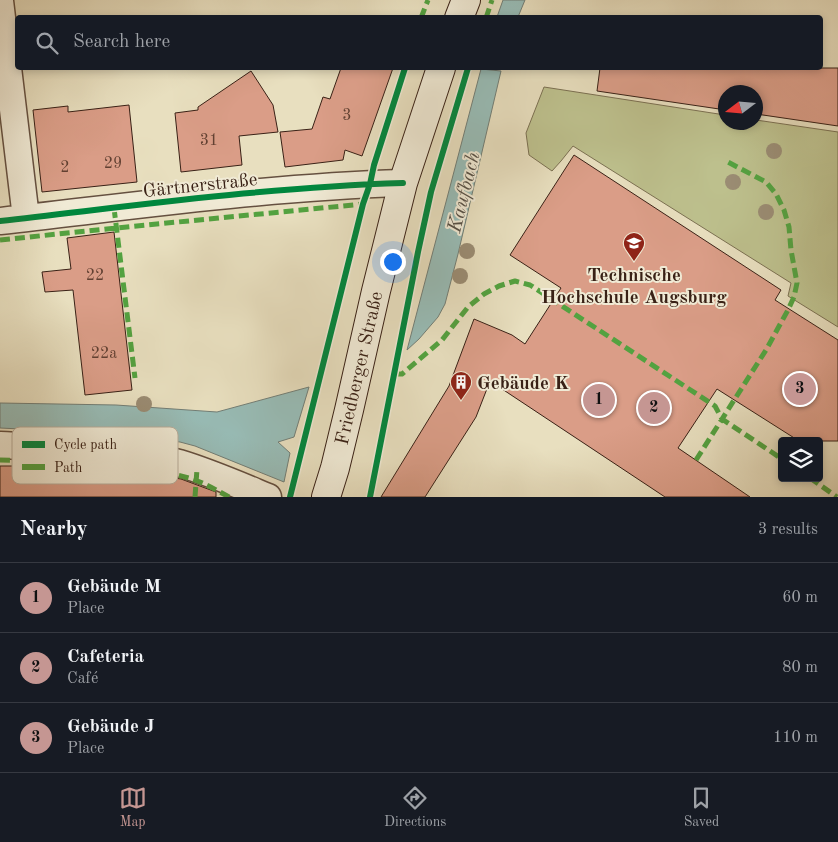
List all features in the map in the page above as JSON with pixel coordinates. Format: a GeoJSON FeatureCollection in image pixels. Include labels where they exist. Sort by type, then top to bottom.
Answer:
{"type":"FeatureCollection","features":[{"type":"Feature","properties":{"kind":"main road"},"geometry":{"type":"LineString","coordinates":[[460,15],[466,0]]}},
{"type":"Feature","properties":{"kind":"main road","name":"Friedberger Straße"},"geometry":{"type":"LineString","coordinates":[[326,497],[335,468],[403,183],[441,70]]}},
{"type":"Feature","properties":{"kind":"main road","name":"Friedberger Straße"},"geometry":{"type":"LineString","coordinates":[[335,468],[338,497]]}},
{"type":"Feature","properties":{"kind":"street"},"geometry":{"type":"LineString","coordinates":[[0,2],[26,218]]}},
{"type":"Feature","properties":{"kind":"street","name":"Gärtnerstraße"},"geometry":{"type":"LineString","coordinates":[[0,221],[262,192],[403,183]]}},
{"type":"Feature","properties":{"kind":"street"},"geometry":{"type":"LineString","coordinates":[[178,464],[214,475],[268,497]]}},
{"type":"Feature","properties":{"kind":"green space"},"geometry":{"type":"Polygon","coordinates":[[[544,87],[718,114],[718,130],[763,130],[763,121],[838,132],[838,327],[788,296],[791,283],[573,146],[552,171],[529,155],[526,133],[544,87]]]}},
{"type":"Feature","properties":{"kind":"water"},"geometry":{"type":"Polygon","coordinates":[[[503,0],[525,0],[519,15],[498,15],[503,0]]]}},
{"type":"Feature","properties":{"kind":"water","name":"Kaufbach"},"geometry":{"type":"Polygon","coordinates":[[[481,70],[501,71],[445,304],[438,317],[407,350],[481,70]]]}},
{"type":"Feature","properties":{"kind":"water"},"geometry":{"type":"Polygon","coordinates":[[[309,387],[294,437],[278,442],[290,453],[284,482],[195,446],[178,442],[178,427],[0,428],[0,403],[116,405],[217,412],[309,387]]]}},
{"type":"Feature","properties":{"kind":"building"},"geometry":{"type":"Polygon","coordinates":[[[823,68],[838,68],[838,126],[763,115],[763,85],[718,85],[718,109],[597,91],[600,70],[823,70],[823,68]]]}},
{"type":"Feature","properties":{"kind":"building"},"geometry":{"type":"Polygon","coordinates":[[[340,70],[392,70],[362,156],[345,150],[343,160],[285,167],[280,132],[312,129],[323,97],[330,99],[340,70]]]}},
{"type":"Feature","properties":{"kind":"building"},"geometry":{"type":"Polygon","coordinates":[[[251,71],[273,105],[278,132],[239,136],[242,165],[181,172],[175,113],[198,110],[198,107],[251,71]]]}},
{"type":"Feature","properties":{"kind":"building"},"geometry":{"type":"Polygon","coordinates":[[[129,105],[137,182],[42,192],[33,110],[68,106],[68,112],[129,105]]]}},
{"type":"Feature","properties":{"kind":"building"},"geometry":{"type":"Polygon","coordinates":[[[574,155],[781,290],[775,300],[838,340],[838,441],[823,441],[823,437],[793,437],[717,389],[678,448],[750,497],[665,497],[490,381],[476,417],[425,497],[381,497],[449,386],[474,319],[512,335],[525,344],[561,288],[510,255],[574,155]]]}},
{"type":"Feature","properties":{"kind":"building"},"geometry":{"type":"Polygon","coordinates":[[[114,232],[132,390],[85,395],[73,290],[45,292],[42,272],[71,269],[67,238],[114,232]]]}},
{"type":"Feature","properties":{"kind":"building"},"geometry":{"type":"Polygon","coordinates":[[[0,466],[12,466],[12,484],[178,484],[178,479],[216,492],[216,497],[0,497],[0,466]]]}},
{"type":"Feature","properties":{"kind":"marked path"},"geometry":{"type":"LineString","coordinates":[[422,15],[428,0]]}},
{"type":"Feature","properties":{"kind":"marked path"},"geometry":{"type":"LineString","coordinates":[[487,15],[492,0]]}},
{"type":"Feature","properties":{"kind":"marked path"},"geometry":{"type":"LineString","coordinates":[[696,460],[766,350],[788,310],[794,297],[797,283],[789,227],[784,210],[776,194],[766,182],[724,160]]}},
{"type":"Feature","properties":{"kind":"marked path"},"geometry":{"type":"LineString","coordinates":[[0,240],[363,204]]}},
{"type":"Feature","properties":{"kind":"marked path"},"geometry":{"type":"LineString","coordinates":[[114,208],[135,378]]}},
{"type":"Feature","properties":{"kind":"marked path"},"geometry":{"type":"LineString","coordinates":[[395,374],[402,374],[442,340],[468,307],[484,294],[499,286],[515,281],[530,285],[715,406],[722,419],[778,456]]}},
{"type":"Feature","properties":{"kind":"marked path"},"geometry":{"type":"LineString","coordinates":[[0,460],[12,460]]}},
{"type":"Feature","properties":{"kind":"marked path"},"geometry":{"type":"LineString","coordinates":[[195,497],[197,469]]}},
{"type":"Feature","properties":{"kind":"marked path"},"geometry":{"type":"LineString","coordinates":[[178,475],[195,480],[229,497]]}},
{"type":"Feature","properties":{"kind":"marked path"},"geometry":{"type":"LineString","coordinates":[[816,482],[837,497]]}},
{"type":"Feature","properties":{"kind":"cycle path"},"geometry":{"type":"LineString","coordinates":[[290,497],[363,204],[404,70]]}},
{"type":"Feature","properties":{"kind":"cycle path"},"geometry":{"type":"LineString","coordinates":[[370,497],[431,192],[467,70]]}},
{"type":"Feature","properties":{"kind":"cycle path"},"geometry":{"type":"LineString","coordinates":[[0,221],[251,193],[403,183]]}},
{"type":"Feature","properties":{"kind":"place","name":"Technische Hochschule Augsburg"},"geometry":{"type":"Point","coordinates":[634,262]}},
{"type":"Feature","properties":{"kind":"place","name":"Gebäude J"},"geometry":{"type":"Point","coordinates":[800,389]}},
{"type":"Feature","properties":{"kind":"place","name":"Gebäude M"},"geometry":{"type":"Point","coordinates":[599,400]}},
{"type":"Feature","properties":{"kind":"place","name":"Gebäude K"},"geometry":{"type":"Point","coordinates":[461,401]}},
{"type":"Feature","properties":{"kind":"place","name":"Cafeteria"},"geometry":{"type":"Point","coordinates":[654,408]}}]}
